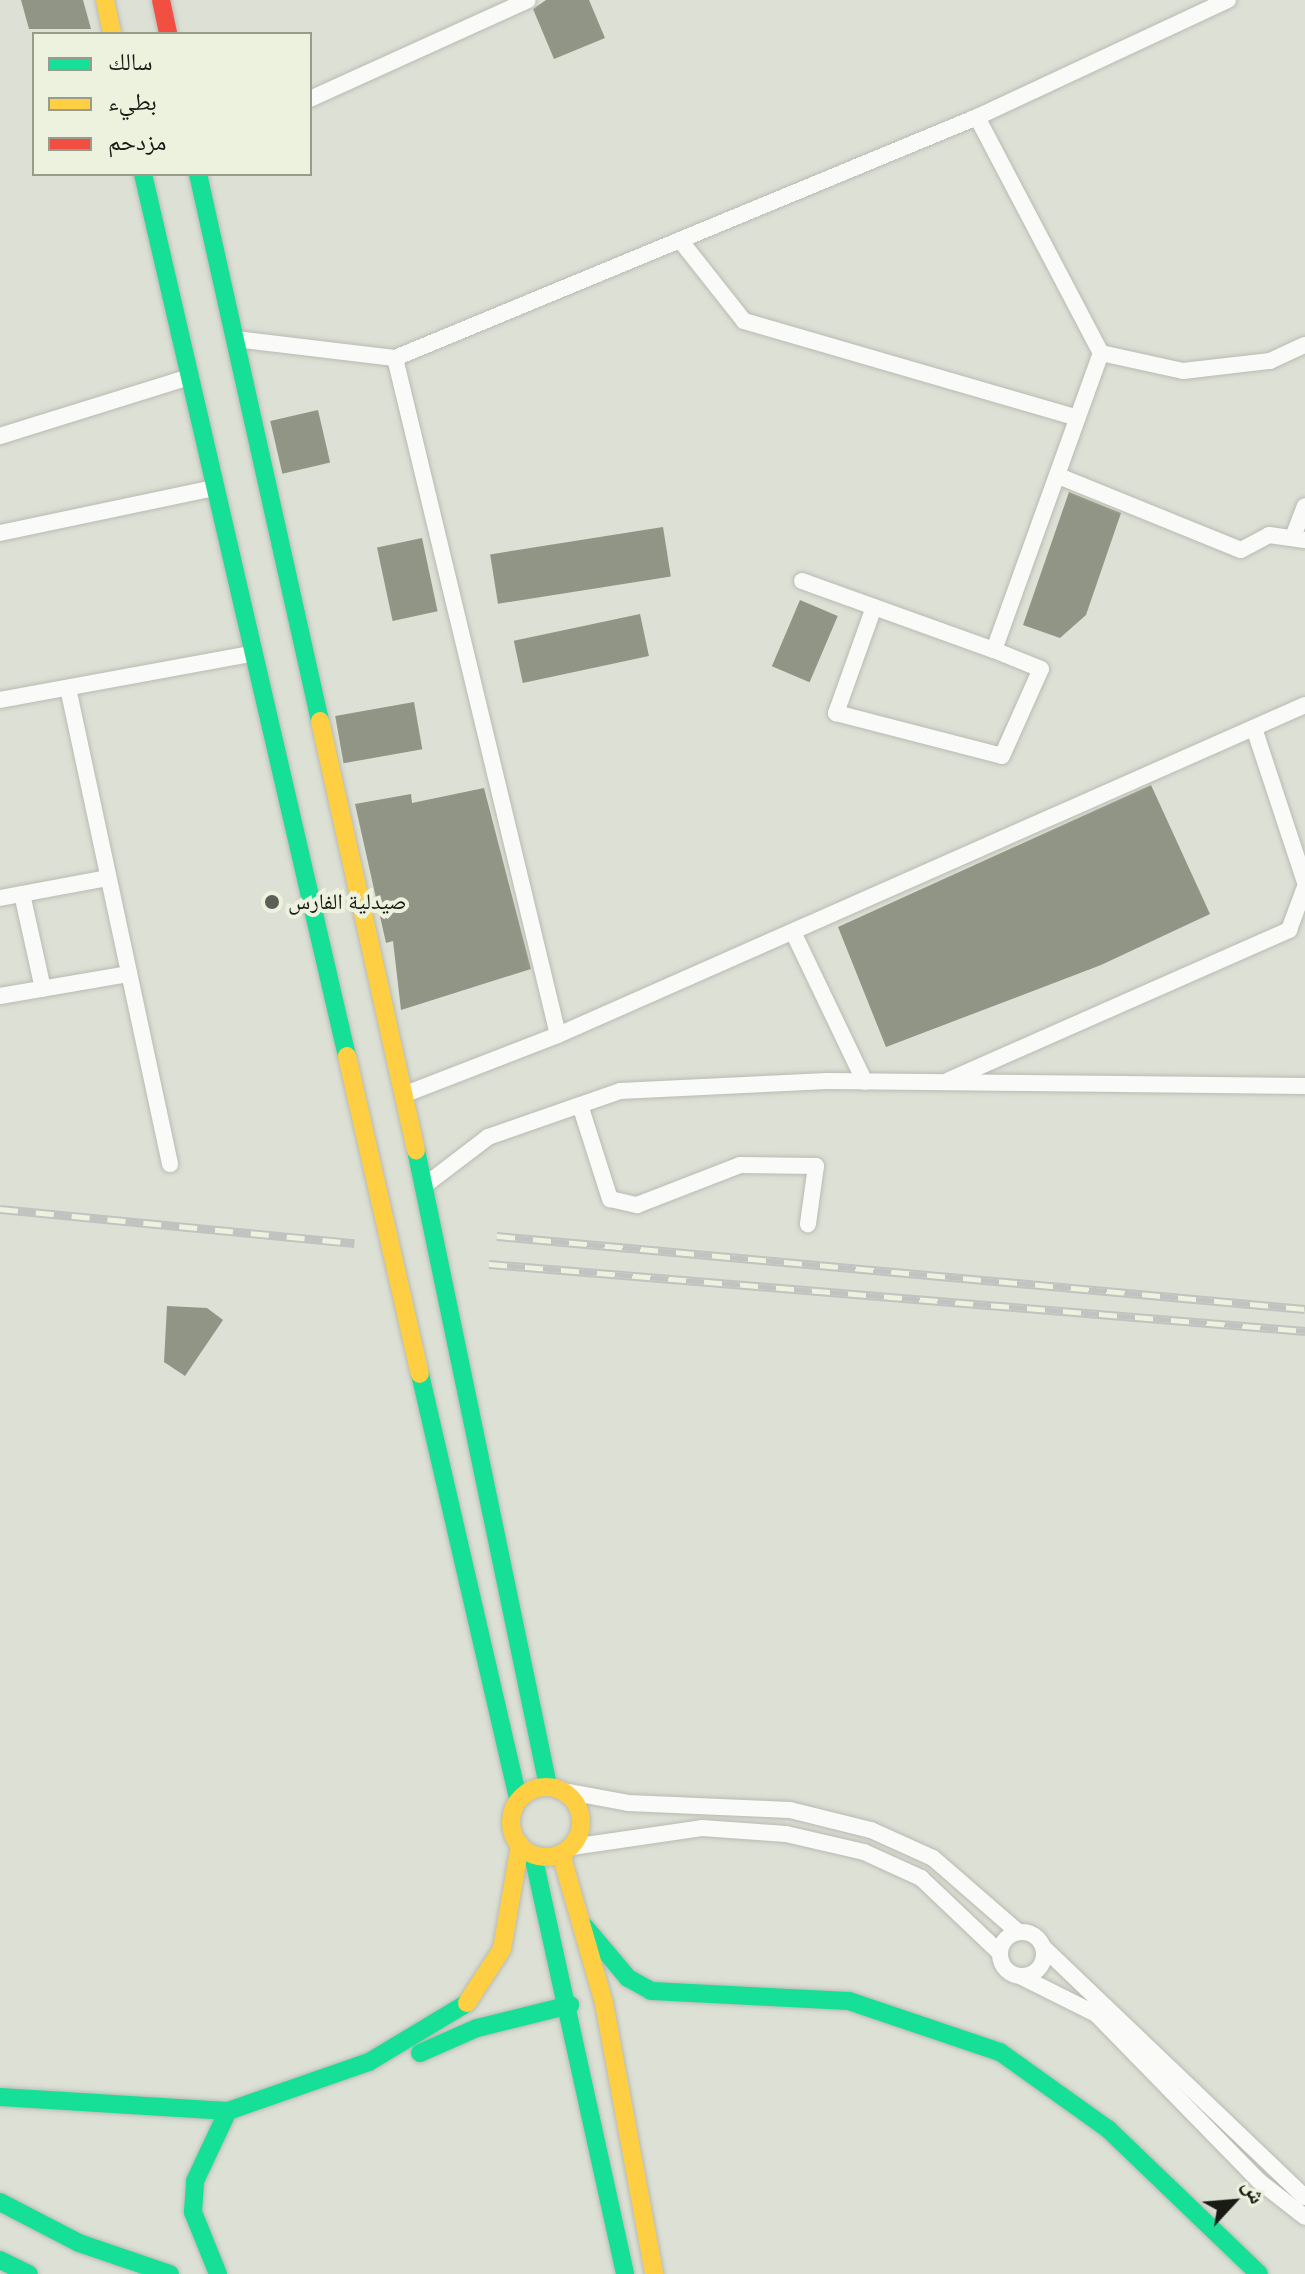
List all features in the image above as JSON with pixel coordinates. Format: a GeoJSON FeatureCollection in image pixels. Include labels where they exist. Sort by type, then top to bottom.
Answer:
{"type":"FeatureCollection","features":[{"type":"Feature","properties":{"kind":"main road"},"geometry":{"type":"LineString","coordinates":[[105,0],[112,32]]}},
{"type":"Feature","properties":{"kind":"main road"},"geometry":{"type":"LineString","coordinates":[[161,0],[168,32]]}},
{"type":"Feature","properties":{"kind":"main road"},"geometry":{"type":"LineString","coordinates":[[143,176],[250,654],[518,1799],[512,1831],[526,1850],[570,2005],[625,2274]]}},
{"type":"Feature","properties":{"kind":"main road"},"geometry":{"type":"LineString","coordinates":[[198,176],[556,1789],[582,1820],[566,1851],[585,1927],[654,2274]]}},
{"type":"Feature","properties":{"kind":"main road"},"geometry":{"type":"LineString","coordinates":[[518,1799],[556,1789]]}},
{"type":"Feature","properties":{"kind":"main road"},"geometry":{"type":"LineString","coordinates":[[526,1850],[566,1851]]}},
{"type":"Feature","properties":{"kind":"main road"},"geometry":{"type":"LineString","coordinates":[[0,2097],[228,2111],[369,2062],[466,2005],[502,1949],[526,1850]]}},
{"type":"Feature","properties":{"kind":"main road"},"geometry":{"type":"LineString","coordinates":[[585,1927],[628,1978],[651,1991],[849,2001],[1000,2052],[1108,2129],[1259,2274]]}},
{"type":"Feature","properties":{"kind":"main road"},"geometry":{"type":"LineString","coordinates":[[369,2062],[394,2064],[477,2028],[570,2005]]}},
{"type":"Feature","properties":{"kind":"main road"},"geometry":{"type":"LineString","coordinates":[[218,2274],[193,2212],[195,2181],[228,2111]]}},
{"type":"Feature","properties":{"kind":"main road"},"geometry":{"type":"LineString","coordinates":[[0,2202],[79,2243],[170,2274]]}},
{"type":"Feature","properties":{"kind":"main road"},"geometry":{"type":"LineString","coordinates":[[0,2260],[29,2274]]}},
{"type":"Feature","properties":{"kind":"street"},"geometry":{"type":"LineString","coordinates":[[312,98],[528,0]]}},
{"type":"Feature","properties":{"kind":"street"},"geometry":{"type":"LineString","coordinates":[[235,339],[395,358],[977,117],[1228,0]]}},
{"type":"Feature","properties":{"kind":"street"},"geometry":{"type":"LineString","coordinates":[[977,117],[1101,353],[1077,418],[1061,477],[994,650]]}},
{"type":"Feature","properties":{"kind":"street"},"geometry":{"type":"LineString","coordinates":[[680,240],[744,321],[1077,418]]}},
{"type":"Feature","properties":{"kind":"street"},"geometry":{"type":"LineString","coordinates":[[1101,353],[1183,371],[1270,361],[1305,345]]}},
{"type":"Feature","properties":{"kind":"street"},"geometry":{"type":"LineString","coordinates":[[395,358],[558,1035]]}},
{"type":"Feature","properties":{"kind":"street"},"geometry":{"type":"LineString","coordinates":[[0,436],[189,377]]}},
{"type":"Feature","properties":{"kind":"street"},"geometry":{"type":"LineString","coordinates":[[1061,477],[1241,550],[1269,535],[1299,539],[1305,506]]}},
{"type":"Feature","properties":{"kind":"street"},"geometry":{"type":"LineString","coordinates":[[0,533],[213,488]]}},
{"type":"Feature","properties":{"kind":"street"},"geometry":{"type":"LineString","coordinates":[[802,581],[994,650],[1041,669],[1002,756],[836,713],[874,607]]}},
{"type":"Feature","properties":{"kind":"street"},"geometry":{"type":"LineString","coordinates":[[0,700],[250,654]]}},
{"type":"Feature","properties":{"kind":"street"},"geometry":{"type":"LineString","coordinates":[[68,688],[170,1164]]}},
{"type":"Feature","properties":{"kind":"street"},"geometry":{"type":"LineString","coordinates":[[403,1095],[558,1035],[1305,705]]}},
{"type":"Feature","properties":{"kind":"street"},"geometry":{"type":"LineString","coordinates":[[944,1082],[1289,930],[1305,885],[1254,728]]}},
{"type":"Feature","properties":{"kind":"street"},"geometry":{"type":"LineString","coordinates":[[0,898],[108,878]]}},
{"type":"Feature","properties":{"kind":"street"},"geometry":{"type":"LineString","coordinates":[[22,894],[43,989]]}},
{"type":"Feature","properties":{"kind":"street"},"geometry":{"type":"LineString","coordinates":[[793,932],[865,1082]]}},
{"type":"Feature","properties":{"kind":"street"},"geometry":{"type":"LineString","coordinates":[[0,996],[129,974]]}},
{"type":"Feature","properties":{"kind":"street"},"geometry":{"type":"LineString","coordinates":[[424,1186],[488,1137],[620,1091],[865,1082],[1305,1086]]}},
{"type":"Feature","properties":{"kind":"street"},"geometry":{"type":"LineString","coordinates":[[580,1105],[610,1199],[637,1205],[740,1165],[816,1166],[808,1224]]}},
{"type":"Feature","properties":{"kind":"street"},"geometry":{"type":"LineString","coordinates":[[556,1789],[628,1803],[790,1810],[871,1830],[933,1858],[1018,1932],[1043,1947],[1305,2197]]}},
{"type":"Feature","properties":{"kind":"street"},"geometry":{"type":"LineString","coordinates":[[566,1851],[702,1828],[786,1834],[864,1852],[921,1878],[999,1952],[1005,1969],[1096,2014],[1259,2181],[1305,2217]]}},
{"type":"Feature","properties":{"kind":"street"},"geometry":{"type":"LineString","coordinates":[[999,1952],[1018,1932]]}},
{"type":"Feature","properties":{"kind":"street"},"geometry":{"type":"LineString","coordinates":[[1022,1977],[1040,1967],[1043,1947]]}},
{"type":"Feature","properties":{"kind":"building"},"geometry":{"type":"Polygon","coordinates":[[[21,0],[83,0],[91,29],[29,29],[21,0]]]}},
{"type":"Feature","properties":{"kind":"building"},"geometry":{"type":"Polygon","coordinates":[[[546,0],[589,0],[605,38],[554,59],[533,9],[546,0]]]}},
{"type":"Feature","properties":{"kind":"building"},"geometry":{"type":"Polygon","coordinates":[[[318,410],[330,463],[282,474],[270,421],[318,410]]]}},
{"type":"Feature","properties":{"kind":"building"},"geometry":{"type":"Polygon","coordinates":[[[1069,492],[1121,513],[1086,615],[1060,638],[1023,625],[1069,492]]]}},
{"type":"Feature","properties":{"kind":"building"},"geometry":{"type":"Polygon","coordinates":[[[663,527],[671,576],[498,604],[490,554],[663,527]]]}},
{"type":"Feature","properties":{"kind":"building"},"geometry":{"type":"Polygon","coordinates":[[[422,538],[438,611],[393,621],[377,548],[422,538]]]}},
{"type":"Feature","properties":{"kind":"building"},"geometry":{"type":"Polygon","coordinates":[[[800,600],[838,616],[810,682],[772,666],[800,600]]]}},
{"type":"Feature","properties":{"kind":"building"},"geometry":{"type":"Polygon","coordinates":[[[640,614],[649,656],[523,683],[514,641],[640,614]]]}},
{"type":"Feature","properties":{"kind":"building"},"geometry":{"type":"Polygon","coordinates":[[[414,702],[422,749],[344,763],[335,716],[414,702]]]}},
{"type":"Feature","properties":{"kind":"building"},"geometry":{"type":"Polygon","coordinates":[[[1151,785],[1210,914],[1101,965],[886,1047],[838,927],[1151,785]]]}},
{"type":"Feature","properties":{"kind":"building"},"geometry":{"type":"Polygon","coordinates":[[[484,788],[531,969],[401,1010],[393,941],[386,943],[355,804],[411,794],[412,803],[484,788]]]}},
{"type":"Feature","properties":{"kind":"building"},"geometry":{"type":"Polygon","coordinates":[[[167,1306],[207,1308],[223,1320],[185,1376],[164,1362],[167,1306]]]}},
{"type":"Feature","properties":{"kind":"railway"},"geometry":{"type":"LineString","coordinates":[[0,1209],[354,1243]]}},
{"type":"Feature","properties":{"kind":"railway"},"geometry":{"type":"LineString","coordinates":[[497,1236],[1305,1309]]}},
{"type":"Feature","properties":{"kind":"railway"},"geometry":{"type":"LineString","coordinates":[[489,1264],[1305,1331]]}},
{"type":"Feature","properties":{"kind":"traffic: fast"},"geometry":{"type":"LineString","coordinates":[[143,176],[347,1056]]}},
{"type":"Feature","properties":{"kind":"traffic: fast"},"geometry":{"type":"LineString","coordinates":[[198,176],[320,721]]}},
{"type":"Feature","properties":{"kind":"traffic: fast"},"geometry":{"type":"LineString","coordinates":[[416,1150],[548,1786]]}},
{"type":"Feature","properties":{"kind":"traffic: fast"},"geometry":{"type":"LineString","coordinates":[[420,1374],[518,1799]]}},
{"type":"Feature","properties":{"kind":"traffic: fast"},"geometry":{"type":"LineString","coordinates":[[533,1855],[625,2274]]}},
{"type":"Feature","properties":{"kind":"traffic: fast"},"geometry":{"type":"LineString","coordinates":[[585,1927],[628,1978],[651,1991],[849,2001],[1000,2052],[1108,2129],[1259,2274]]}},
{"type":"Feature","properties":{"kind":"traffic: fast"},"geometry":{"type":"LineString","coordinates":[[0,2097],[228,2111],[369,2062],[467,2003]]}},
{"type":"Feature","properties":{"kind":"traffic: fast"},"geometry":{"type":"LineString","coordinates":[[420,2053],[477,2028],[570,2005]]}},
{"type":"Feature","properties":{"kind":"traffic: fast"},"geometry":{"type":"LineString","coordinates":[[218,2274],[193,2212],[195,2181],[228,2111]]}},
{"type":"Feature","properties":{"kind":"traffic: fast"},"geometry":{"type":"LineString","coordinates":[[0,2202],[79,2243],[170,2274]]}},
{"type":"Feature","properties":{"kind":"traffic: fast"},"geometry":{"type":"LineString","coordinates":[[0,2260],[29,2274]]}},
{"type":"Feature","properties":{"kind":"traffic: slow"},"geometry":{"type":"LineString","coordinates":[[105,0],[112,32]]}},
{"type":"Feature","properties":{"kind":"traffic: slow"},"geometry":{"type":"LineString","coordinates":[[320,721],[416,1150]]}},
{"type":"Feature","properties":{"kind":"traffic: slow"},"geometry":{"type":"LineString","coordinates":[[347,1056],[420,1374]]}},
{"type":"Feature","properties":{"kind":"traffic: slow"},"geometry":{"type":"LineString","coordinates":[[546,1787],[571,1797],[581,1822],[571,1847],[546,1857],[521,1847],[511,1822],[521,1797],[546,1787]]}},
{"type":"Feature","properties":{"kind":"traffic: slow"},"geometry":{"type":"LineString","coordinates":[[467,2003],[502,1949],[520,1845]]}},
{"type":"Feature","properties":{"kind":"traffic: slow"},"geometry":{"type":"LineString","coordinates":[[561,1854],[604,2003],[654,2274]]}},
{"type":"Feature","properties":{"kind":"traffic: jam"},"geometry":{"type":"LineString","coordinates":[[161,0],[168,32]]}},
{"type":"Feature","properties":{"kind":"place","name":"صيدلية الفارس"},"geometry":{"type":"Point","coordinates":[272,902]}}]}
